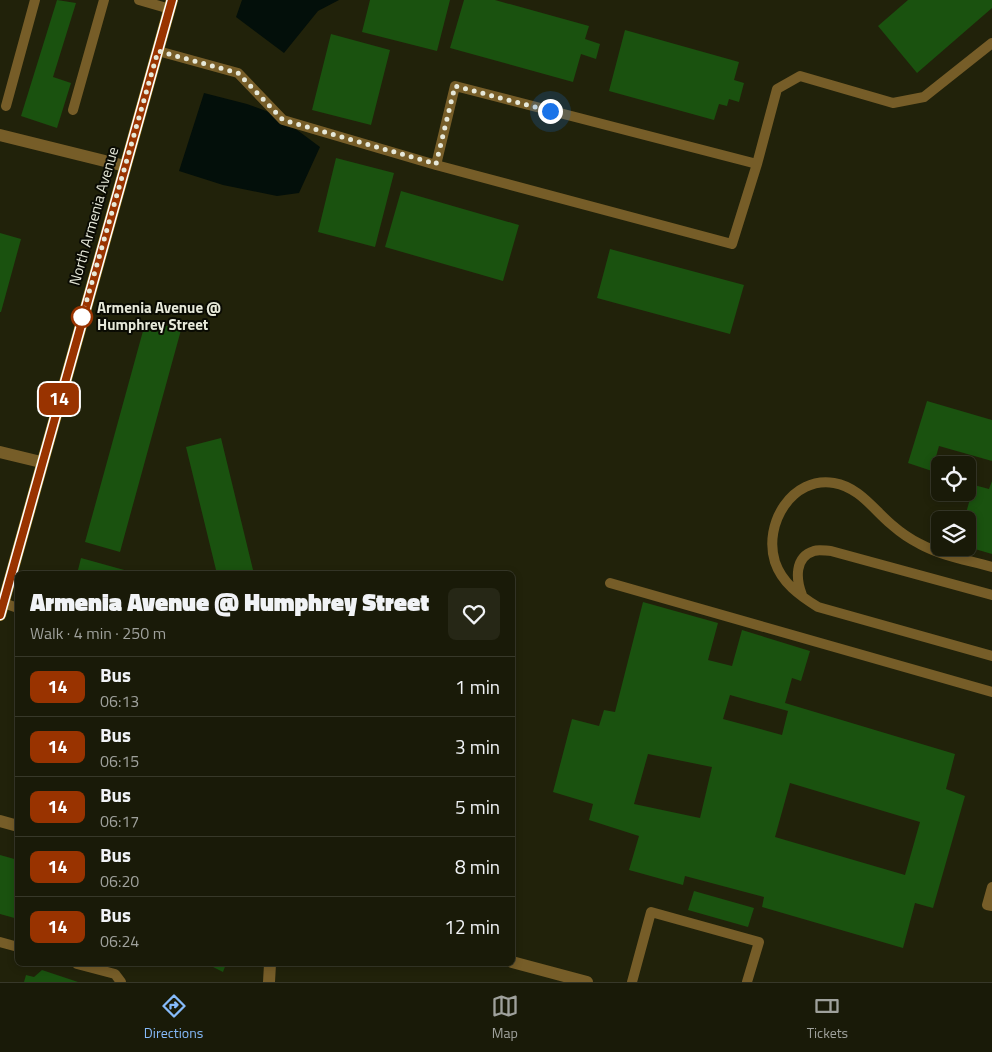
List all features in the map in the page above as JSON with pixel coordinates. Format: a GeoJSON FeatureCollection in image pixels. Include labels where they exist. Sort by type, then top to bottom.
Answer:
{"type":"FeatureCollection","features":[{"type":"Feature","properties":{"kind":"main road","name":"North Armenia Avenue"},"geometry":{"type":"LineString","coordinates":[[2,609],[41,462],[171,4]]}},
{"type":"Feature","properties":{"kind":"street"},"geometry":{"type":"LineString","coordinates":[[0,135],[125,166]]}},
{"type":"Feature","properties":{"kind":"street"},"geometry":{"type":"LineString","coordinates":[[0,452],[41,462]]}},
{"type":"Feature","properties":{"kind":"street"},"geometry":{"type":"LineString","coordinates":[[0,821],[15,825]]}},
{"type":"Feature","properties":{"kind":"street"},"geometry":{"type":"LineString","coordinates":[[515,963],[586,982]]}},
{"type":"Feature","properties":{"kind":"street"},"geometry":{"type":"LineString","coordinates":[[268,982],[270,966]]}},
{"type":"Feature","properties":{"kind":"lane"},"geometry":{"type":"LineString","coordinates":[[6,106],[35,0]]}},
{"type":"Feature","properties":{"kind":"lane"},"geometry":{"type":"LineString","coordinates":[[73,110],[104,0]]}},
{"type":"Feature","properties":{"kind":"lane"},"geometry":{"type":"LineString","coordinates":[[139,0],[171,4]]}},
{"type":"Feature","properties":{"kind":"lane"},"geometry":{"type":"LineString","coordinates":[[158,51],[238,73],[283,120],[436,164],[732,244],[757,164],[777,89],[800,76],[892,103],[924,97],[992,43]]}},
{"type":"Feature","properties":{"kind":"lane"},"geometry":{"type":"LineString","coordinates":[[436,164],[455,86],[757,164]]}},
{"type":"Feature","properties":{"kind":"lane"},"geometry":{"type":"LineString","coordinates":[[992,567],[921,545],[892,526],[857,492],[834,483],[811,485],[790,496],[778,514],[772,538],[775,561],[787,584],[804,599],[818,607],[992,656]]}},
{"type":"Feature","properties":{"kind":"lane"},"geometry":{"type":"LineString","coordinates":[[804,599],[797,583],[798,569],[803,558],[815,551],[831,551],[992,595]]}},
{"type":"Feature","properties":{"kind":"lane"},"geometry":{"type":"LineString","coordinates":[[610,583],[992,692]]}},
{"type":"Feature","properties":{"kind":"lane"},"geometry":{"type":"LineString","coordinates":[[2,609],[15,608]]}},
{"type":"Feature","properties":{"kind":"lane"},"geometry":{"type":"LineString","coordinates":[[992,887],[987,905],[992,906]]}},
{"type":"Feature","properties":{"kind":"lane"},"geometry":{"type":"LineString","coordinates":[[632,982],[651,912],[759,942],[747,982]]}},
{"type":"Feature","properties":{"kind":"lane"},"geometry":{"type":"LineString","coordinates":[[0,942],[15,946]]}},
{"type":"Feature","properties":{"kind":"lane"},"geometry":{"type":"LineString","coordinates":[[85,966],[115,974],[120,982]]}},
{"type":"Feature","properties":{"kind":"shaded area"},"geometry":{"type":"Polygon","coordinates":[[[242,0],[339,0],[318,11],[284,53],[236,17],[242,0]]]}},
{"type":"Feature","properties":{"kind":"shaded area"},"geometry":{"type":"Polygon","coordinates":[[[204,93],[247,104],[277,115],[320,147],[299,193],[277,196],[223,185],[179,171],[204,93]]]}},
{"type":"Feature","properties":{"kind":"building"},"geometry":{"type":"Polygon","coordinates":[[[57,0],[76,3],[53,77],[71,83],[57,128],[21,116],[57,0]]]}},
{"type":"Feature","properties":{"kind":"building"},"geometry":{"type":"Polygon","coordinates":[[[370,0],[450,0],[437,51],[362,32],[370,0]]]}},
{"type":"Feature","properties":{"kind":"building"},"geometry":{"type":"Polygon","coordinates":[[[464,0],[495,0],[589,26],[585,39],[600,44],[596,59],[581,54],[573,82],[450,48],[464,0]]]}},
{"type":"Feature","properties":{"kind":"building"},"geometry":{"type":"Polygon","coordinates":[[[908,0],[992,0],[992,8],[917,73],[878,26],[908,0]]]}},
{"type":"Feature","properties":{"kind":"building"},"geometry":{"type":"Polygon","coordinates":[[[625,30],[739,62],[734,80],[744,83],[739,102],[729,99],[727,106],[719,104],[714,120],[609,91],[625,30]]]}},
{"type":"Feature","properties":{"kind":"building"},"geometry":{"type":"Polygon","coordinates":[[[331,34],[390,50],[371,125],[312,110],[331,34]]]}},
{"type":"Feature","properties":{"kind":"building"},"geometry":{"type":"Polygon","coordinates":[[[336,158],[394,173],[375,247],[318,232],[336,158]]]}},
{"type":"Feature","properties":{"kind":"building"},"geometry":{"type":"Polygon","coordinates":[[[401,191],[519,225],[503,281],[385,247],[401,191]]]}},
{"type":"Feature","properties":{"kind":"building"},"geometry":{"type":"Polygon","coordinates":[[[0,233],[21,239],[1,312],[0,312],[0,233]]]}},
{"type":"Feature","properties":{"kind":"building"},"geometry":{"type":"Polygon","coordinates":[[[610,249],[744,285],[730,334],[597,298],[610,249]]]}},
{"type":"Feature","properties":{"kind":"building"},"geometry":{"type":"Polygon","coordinates":[[[146,320],[181,330],[120,552],[85,542],[146,320]]]}},
{"type":"Feature","properties":{"kind":"building"},"geometry":{"type":"Polygon","coordinates":[[[927,401],[992,420],[992,461],[939,446],[936,456],[931,456],[931,471],[908,463],[927,401]]]}},
{"type":"Feature","properties":{"kind":"building"},"geometry":{"type":"Polygon","coordinates":[[[221,438],[253,571],[216,571],[186,447],[221,438]]]}},
{"type":"Feature","properties":{"kind":"building"},"geometry":{"type":"Polygon","coordinates":[[[992,481],[992,554],[976,549],[976,511],[967,511],[969,501],[976,501],[976,486],[989,489],[992,481]]]}},
{"type":"Feature","properties":{"kind":"building"},"geometry":{"type":"Polygon","coordinates":[[[81,558],[128,571],[78,571],[81,558]]]}},
{"type":"Feature","properties":{"kind":"building"},"geometry":{"type":"Polygon","coordinates":[[[643,602],[718,623],[708,660],[732,666],[742,630],[810,651],[801,681],[792,678],[785,703],[955,754],[946,789],[965,796],[933,908],[915,903],[903,948],[762,907],[764,897],[685,876],[683,885],[629,870],[639,836],[589,820],[593,804],[553,792],[572,719],[599,726],[604,710],[615,712],[643,602]],[[730,695],[723,719],[782,735],[788,711],[730,695]],[[648,754],[634,804],[700,818],[712,767],[648,754]],[[790,783],[775,837],[905,875],[920,822],[790,783]]]}},
{"type":"Feature","properties":{"kind":"building"},"geometry":{"type":"Polygon","coordinates":[[[0,855],[15,859],[15,918],[0,914],[0,855]]]}},
{"type":"Feature","properties":{"kind":"building"},"geometry":{"type":"Polygon","coordinates":[[[694,891],[754,908],[748,927],[688,910],[694,891]]]}},
{"type":"Feature","properties":{"kind":"building"},"geometry":{"type":"Polygon","coordinates":[[[211,966],[225,966],[223,972],[211,966]]]}},
{"type":"Feature","properties":{"kind":"building"},"geometry":{"type":"Polygon","coordinates":[[[42,970],[78,982],[24,982],[26,975],[34,977],[42,970]]]}},
{"type":"Feature","properties":{"kind":"bus line","name":"14"},"geometry":{"type":"LineString","coordinates":[[0,615],[41,462],[172,0]]}},
{"type":"Feature","properties":{"kind":"place","name":"Armenia Avenue @ Humphrey Street"},"geometry":{"type":"Point","coordinates":[82,317]}},
{"type":"Feature","properties":{"kind":"route"},"geometry":{"type":"LineString","coordinates":[[82,317],[158,51],[238,73],[283,120],[436,164],[455,86],[550,111]]}}]}
